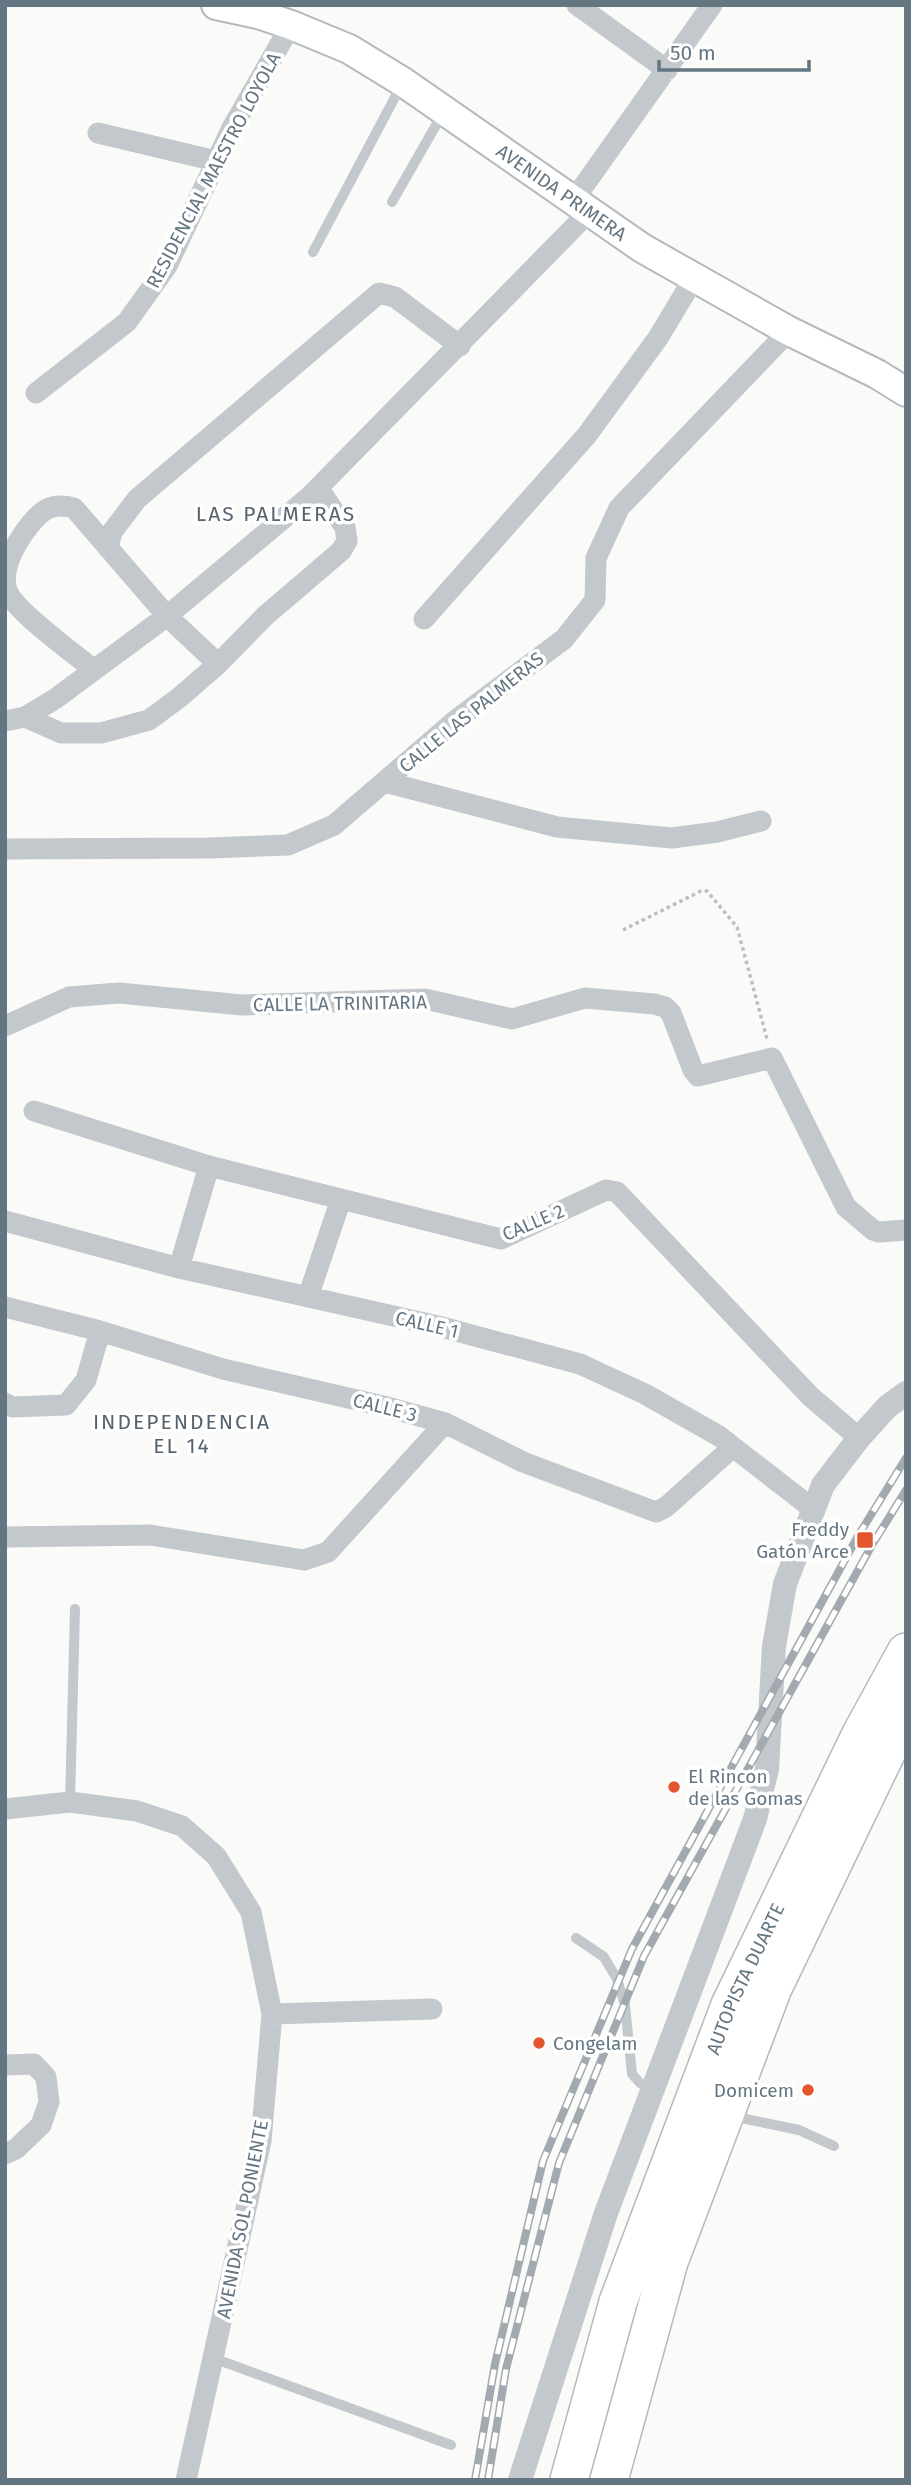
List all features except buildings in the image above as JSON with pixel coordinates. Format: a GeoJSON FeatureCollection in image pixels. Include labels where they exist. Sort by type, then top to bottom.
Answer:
{"type":"FeatureCollection","features":[{"type":"Feature","properties":{"kind":"highway","name":"AUTOPISTA DUARTE"},"geometry":{"type":"LineString","coordinates":[[569,2480],[618,2302],[730,2005],[861,1734],[906,1652]]}},
{"type":"Feature","properties":{"kind":"highway","name":"AUTOPISTA DUARTE"},"geometry":{"type":"LineString","coordinates":[[609,2480],[669,2262],[773,1988],[906,1712]]}},
{"type":"Feature","properties":{"kind":"main road","name":"AVENIDA PRIMERA"},"geometry":{"type":"LineString","coordinates":[[216,5],[258,14],[349,49],[403,82],[642,247],[789,331],[877,374],[906,392]]}},
{"type":"Feature","properties":{"kind":"street"},"geometry":{"type":"LineString","coordinates":[[578,5],[667,70]]}},
{"type":"Feature","properties":{"kind":"street"},"geometry":{"type":"LineString","coordinates":[[15,719],[55,699],[167,615],[318,488],[460,345],[581,206],[667,70],[712,5]]}},
{"type":"Feature","properties":{"kind":"street","name":"RESIDENCIAL MAESTRO LOYOLA"},"geometry":{"type":"LineString","coordinates":[[36,393],[127,322],[167,266],[232,128],[291,25]]}},
{"type":"Feature","properties":{"kind":"street"},"geometry":{"type":"LineString","coordinates":[[98,133],[216,161]]}},
{"type":"Feature","properties":{"kind":"street"},"geometry":{"type":"LineString","coordinates":[[424,619],[587,435],[658,338],[694,278]]}},
{"type":"Feature","properties":{"kind":"street"},"geometry":{"type":"LineString","coordinates":[[108,548],[112,532],[137,499],[379,293],[394,297],[460,345]]}},
{"type":"Feature","properties":{"kind":"street","name":"CALLE LAS PALMERAS"},"geometry":{"type":"LineString","coordinates":[[5,849],[288,845],[334,825],[456,720],[564,639],[595,600],[596,558],[619,508],[789,331]]}},
{"type":"Feature","properties":{"kind":"street"},"geometry":{"type":"LineString","coordinates":[[15,719],[61,733],[101,733],[149,720],[180,697],[218,664],[265,616],[341,551],[347,541],[345,527],[318,488]]}},
{"type":"Feature","properties":{"kind":"street"},"geometry":{"type":"LineString","coordinates":[[94,670],[13,601],[6,589],[6,572],[16,543],[39,512],[61,504],[74,508],[167,615],[218,664]]}},
{"type":"Feature","properties":{"kind":"street"},"geometry":{"type":"LineString","coordinates":[[385,782],[558,827],[672,838],[717,832],[761,821]]}},
{"type":"Feature","properties":{"kind":"street","name":"CALLE LA TRINITARIA"},"geometry":{"type":"LineString","coordinates":[[5,1026],[69,997],[120,993],[242,1005],[425,999],[512,1019],[585,998],[665,1007],[671,1013],[693,1070],[698,1076],[772,1058]]}},
{"type":"Feature","properties":{"kind":"street"},"geometry":{"type":"LineString","coordinates":[[772,1058],[846,1207],[873,1230],[906,1230]]}},
{"type":"Feature","properties":{"kind":"street","name":"CALLE 2"},"geometry":{"type":"LineString","coordinates":[[34,1111],[209,1167],[501,1239],[606,1190],[617,1192],[810,1396],[859,1438]]}},
{"type":"Feature","properties":{"kind":"street"},"geometry":{"type":"LineString","coordinates":[[180,1268],[209,1167]]}},
{"type":"Feature","properties":{"kind":"street"},"geometry":{"type":"LineString","coordinates":[[308,1297],[341,1199]]}},
{"type":"Feature","properties":{"kind":"street","name":"CALLE 1"},"geometry":{"type":"LineString","coordinates":[[5,1221],[180,1268],[438,1326],[580,1364],[645,1394],[733,1447],[813,1509]]}},
{"type":"Feature","properties":{"kind":"street","name":"CALLE 3"},"geometry":{"type":"LineString","coordinates":[[5,1307],[100,1331],[223,1369],[445,1423],[523,1462],[656,1511],[666,1507],[733,1447]]}},
{"type":"Feature","properties":{"kind":"street"},"geometry":{"type":"LineString","coordinates":[[5,1403],[12,1407],[66,1405],[86,1380],[100,1331]]}},
{"type":"Feature","properties":{"kind":"street"},"geometry":{"type":"LineString","coordinates":[[520,2480],[606,2213],[755,1819],[767,1769],[774,1646],[785,1584],[823,1485],[859,1438],[887,1407],[906,1393]]}},
{"type":"Feature","properties":{"kind":"street"},"geometry":{"type":"LineString","coordinates":[[5,1536],[150,1535],[304,1560],[328,1552],[445,1423]]}},
{"type":"Feature","properties":{"kind":"street","name":"AVENIDA SOL PONIENTE"},"geometry":{"type":"LineString","coordinates":[[5,1809],[70,1802],[137,1811],[182,1826],[216,1856],[251,1912],[272,2014],[261,2141],[186,2480]]}},
{"type":"Feature","properties":{"kind":"street"},"geometry":{"type":"LineString","coordinates":[[272,2014],[432,2009]]}},
{"type":"Feature","properties":{"kind":"street"},"geometry":{"type":"LineString","coordinates":[[5,2065],[34,2064],[46,2077],[49,2102],[41,2125],[9,2156]]}},
{"type":"Feature","properties":{"kind":"lane"},"geometry":{"type":"LineString","coordinates":[[313,252],[403,82]]}},
{"type":"Feature","properties":{"kind":"lane"},"geometry":{"type":"LineString","coordinates":[[392,202],[444,111]]}},
{"type":"Feature","properties":{"kind":"lane"},"geometry":{"type":"LineString","coordinates":[[70,1802],[75,1609]]}},
{"type":"Feature","properties":{"kind":"lane"},"geometry":{"type":"LineString","coordinates":[[576,1938],[604,1957],[617,1979],[625,2005],[632,2074],[653,2092]]}},
{"type":"Feature","properties":{"kind":"lane"},"geometry":{"type":"LineString","coordinates":[[726,2112],[741,2118],[799,2130],[834,2146]]}},
{"type":"Feature","properties":{"kind":"lane"},"geometry":{"type":"LineString","coordinates":[[213,2358],[451,2445]]}},
{"type":"Feature","properties":{"kind":"path"},"geometry":{"type":"LineString","coordinates":[[623,930],[701,891],[707,891],[737,927],[772,1058]]}},
{"type":"Feature","properties":{"kind":"railway"},"geometry":{"type":"LineString","coordinates":[[475,2480],[495,2364],[543,2161],[632,1949],[858,1536],[906,1458]]}},
{"type":"Feature","properties":{"kind":"railway"},"geometry":{"type":"LineString","coordinates":[[488,2480],[506,2369],[559,2163],[644,1956],[872,1545],[906,1490]]}},
{"type":"Feature","properties":{"kind":"place","name":"Freddy Gatón Arce"},"geometry":{"type":"Point","coordinates":[865,1540]}},
{"type":"Feature","properties":{"kind":"place","name":"El Rincon de las Gomas"},"geometry":{"type":"Point","coordinates":[674,1787]}},
{"type":"Feature","properties":{"kind":"place","name":"Congelam"},"geometry":{"type":"Point","coordinates":[539,2043]}},
{"type":"Feature","properties":{"kind":"place","name":"Domicem"},"geometry":{"type":"Point","coordinates":[808,2090]}},
{"type":"Feature","properties":{"kind":"district","name":"LAS PALMERAS"},"geometry":{"type":"Point","coordinates":[276,514]}},
{"type":"Feature","properties":{"kind":"district","name":"INDEPENDENCIA EL 14"},"geometry":{"type":"Point","coordinates":[182,1434]}}]}
